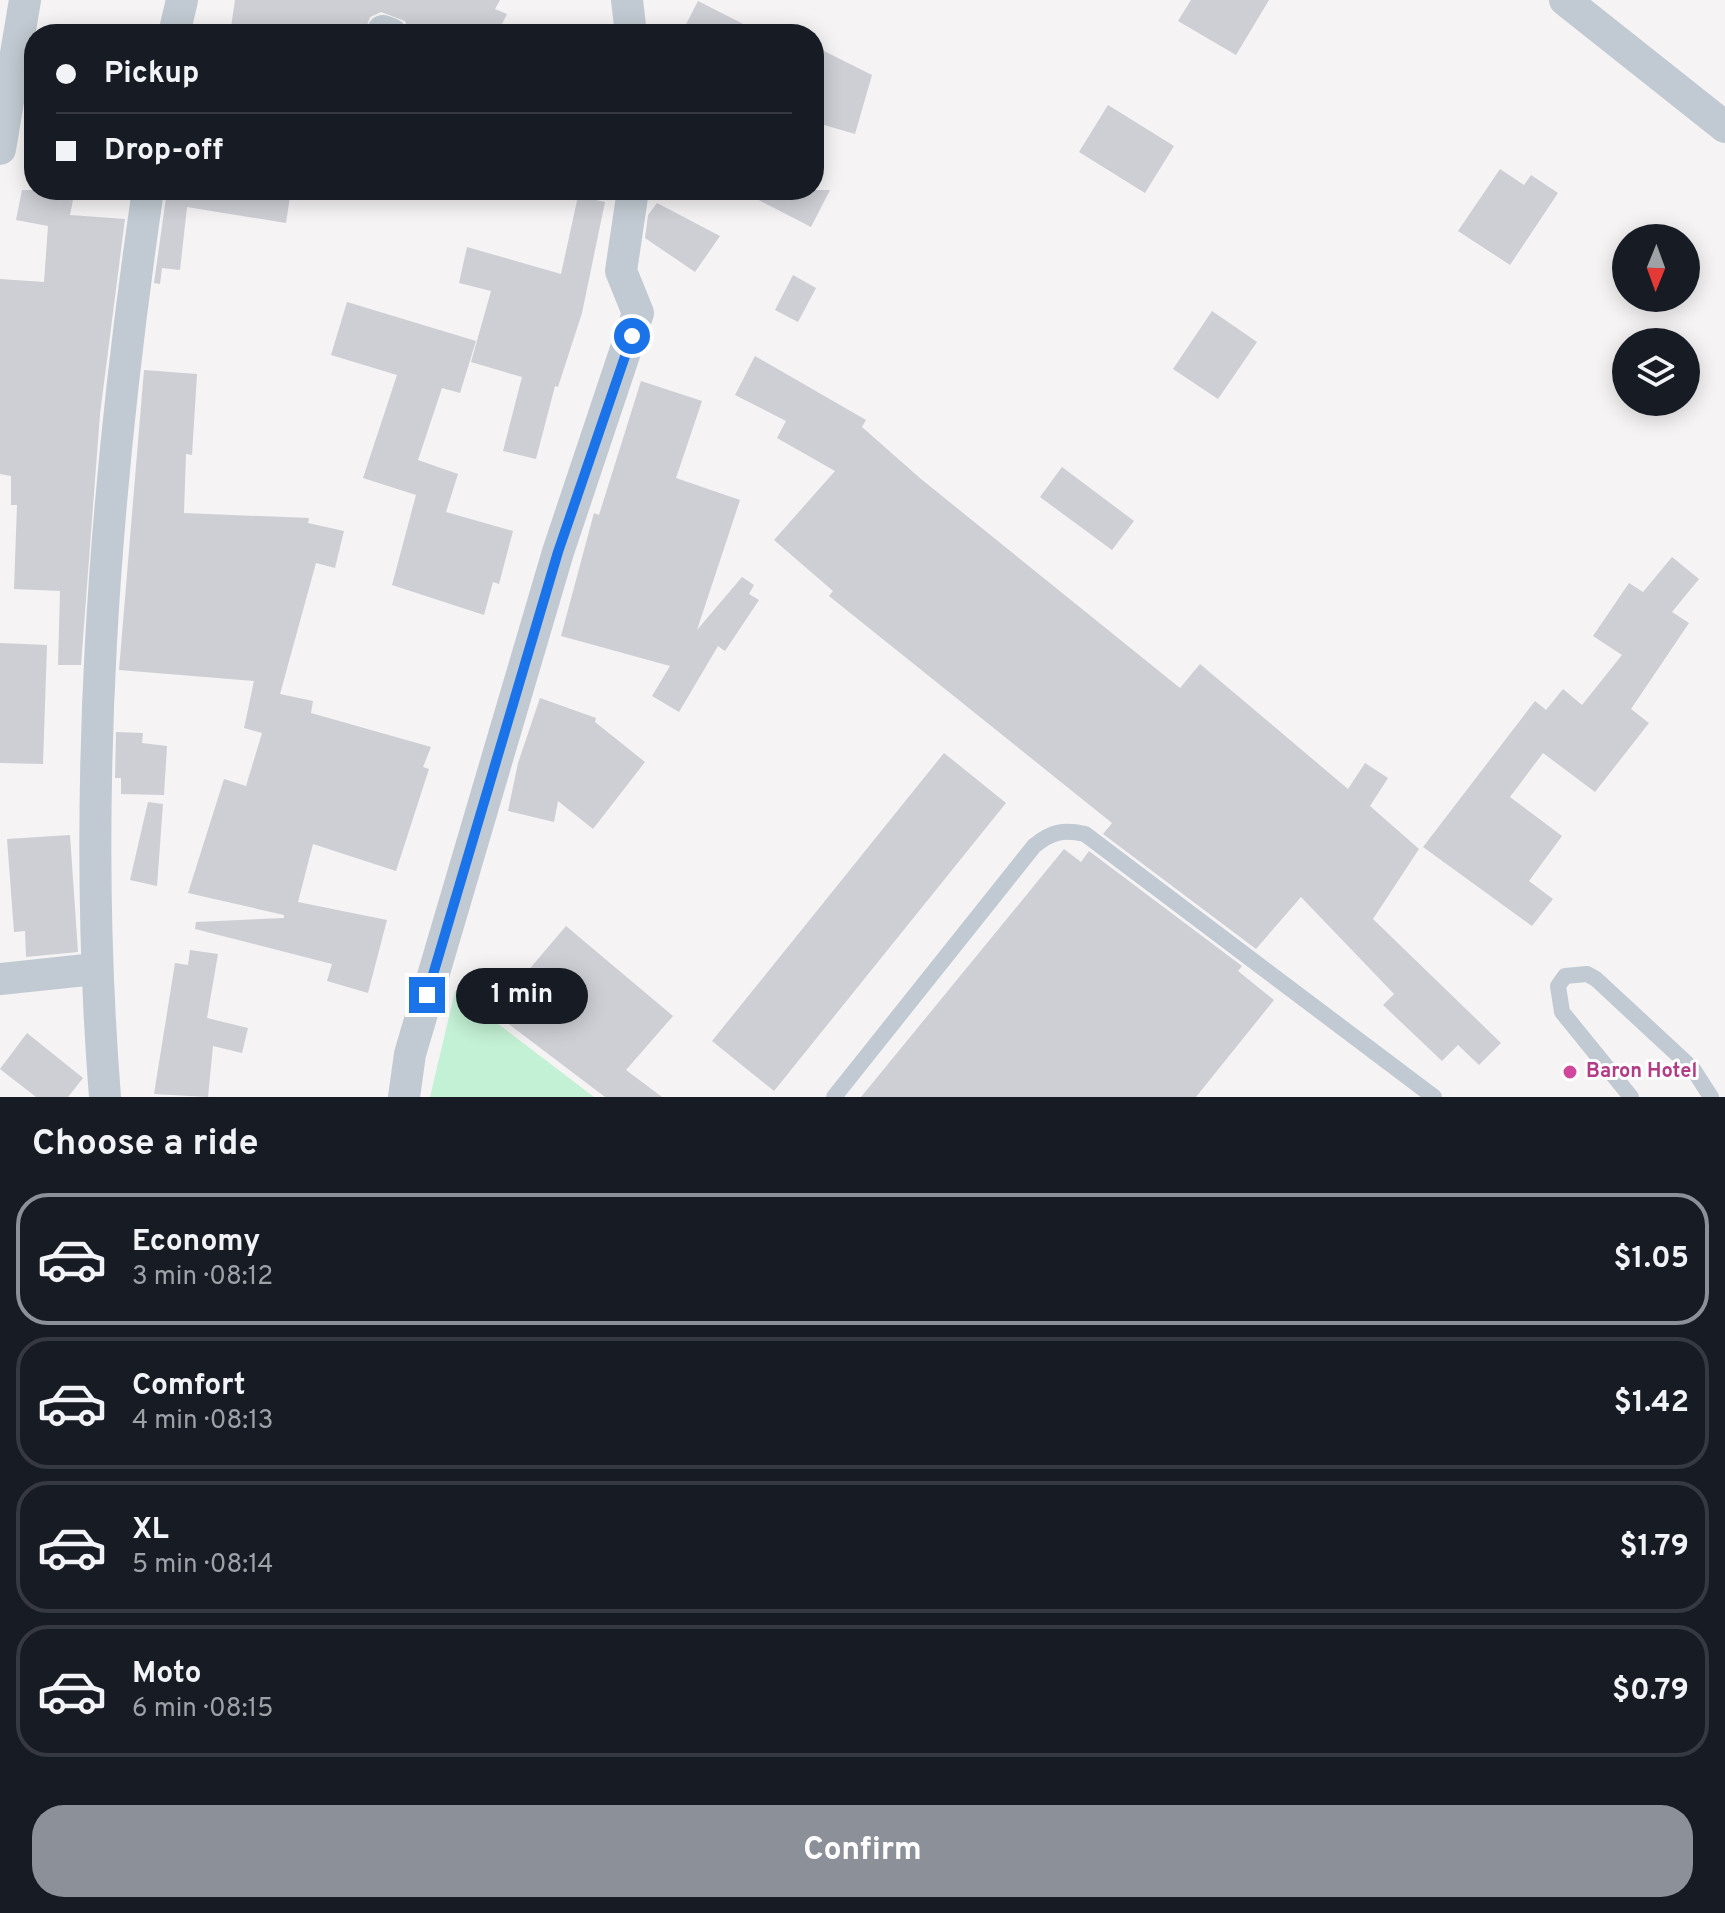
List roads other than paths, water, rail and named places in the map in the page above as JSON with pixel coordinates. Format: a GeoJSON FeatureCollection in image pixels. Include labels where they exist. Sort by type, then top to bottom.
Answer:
{"type":"FeatureCollection","features":[{"type":"Feature","properties":{"kind":"street"},"geometry":{"type":"LineString","coordinates":[[0,149],[25,0]]}},
{"type":"Feature","properties":{"kind":"street"},"geometry":{"type":"LineString","coordinates":[[176,24],[182,0]]}},
{"type":"Feature","properties":{"kind":"street"},"geometry":{"type":"LineString","coordinates":[[627,0],[630,24]]}},
{"type":"Feature","properties":{"kind":"street"},"geometry":{"type":"LineString","coordinates":[[1565,0],[1725,127]]}},
{"type":"Feature","properties":{"kind":"street"},"geometry":{"type":"LineString","coordinates":[[105,1097],[95,969],[100,638],[126,339],[147,200]]}},
{"type":"Feature","properties":{"kind":"street"},"geometry":{"type":"LineString","coordinates":[[404,1097],[410,1054],[558,552],[638,313],[621,271],[632,200]]}},
{"type":"Feature","properties":{"kind":"street"},"geometry":{"type":"LineString","coordinates":[[0,979],[95,969]]}},
{"type":"Feature","properties":{"kind":"lane"},"geometry":{"type":"LineString","coordinates":[[834,1097],[1034,846],[1047,835],[1067,830],[1085,834],[1434,1097]]}},
{"type":"Feature","properties":{"kind":"lane"},"geometry":{"type":"LineString","coordinates":[[1631,1097],[1562,1012],[1558,986],[1565,976],[1587,974],[1596,979],[1693,1069],[1711,1097]]}},
{"type":"Feature","properties":{"kind":"place","name":"Baron Hotel"},"geometry":{"type":"Point","coordinates":[1570,1072]}}]}
